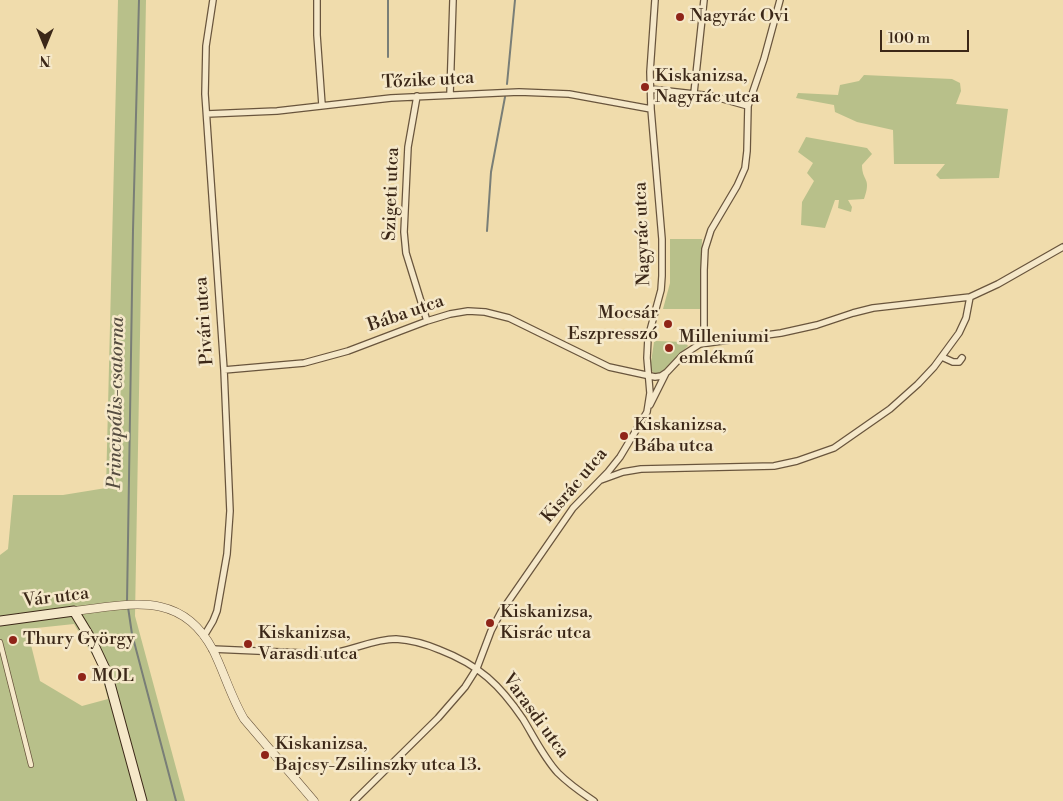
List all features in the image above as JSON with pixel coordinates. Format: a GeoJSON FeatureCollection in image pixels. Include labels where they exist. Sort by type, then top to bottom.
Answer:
{"type":"FeatureCollection","features":[{"type":"Feature","properties":{"kind":"main road","name":"Vár utca"},"geometry":{"type":"LineString","coordinates":[[0,621],[74,611]]}},
{"type":"Feature","properties":{"kind":"main road"},"geometry":{"type":"LineString","coordinates":[[74,611],[107,673],[142,801]]}},
{"type":"Feature","properties":{"kind":"street","name":"Pivári utca"},"geometry":{"type":"LineString","coordinates":[[204,636],[217,611],[229,538],[229,482],[224,370],[205,94],[206,46],[212,0]]}},
{"type":"Feature","properties":{"kind":"street"},"geometry":{"type":"LineString","coordinates":[[317,0],[317,35],[322,105]]}},
{"type":"Feature","properties":{"kind":"street"},"geometry":{"type":"LineString","coordinates":[[450,94],[453,0]]}},
{"type":"Feature","properties":{"kind":"street","name":"Nagyrác utca"},"geometry":{"type":"LineString","coordinates":[[648,376],[648,338],[660,296],[662,276],[662,239],[650,109],[650,53],[655,0]]}},
{"type":"Feature","properties":{"kind":"street"},"geometry":{"type":"LineString","coordinates":[[694,93],[704,0]]}},
{"type":"Feature","properties":{"kind":"street"},"geometry":{"type":"LineString","coordinates":[[700,344],[705,332],[705,249],[711,230],[737,186],[745,168],[748,106],[764,59],[780,0]]}},
{"type":"Feature","properties":{"kind":"street"},"geometry":{"type":"LineString","coordinates":[[650,89],[694,93],[730,100],[748,106]]}},
{"type":"Feature","properties":{"kind":"street","name":"Tőzike utca"},"geometry":{"type":"LineString","coordinates":[[206,114],[277,112],[322,105],[417,96],[519,92],[549,92],[590,97],[650,109]]}},
{"type":"Feature","properties":{"kind":"street","name":"Szigeti utca"},"geometry":{"type":"LineString","coordinates":[[417,96],[408,147],[404,232],[406,253],[427,321]]}},
{"type":"Feature","properties":{"kind":"street"},"geometry":{"type":"LineString","coordinates":[[648,376],[658,377],[666,372],[683,355],[700,344],[781,333],[817,325],[874,308],[970,297],[998,284],[1063,247]]}},
{"type":"Feature","properties":{"kind":"street"},"geometry":{"type":"LineString","coordinates":[[599,481],[623,472],[642,469],[774,466],[834,448],[890,409],[918,384],[956,339],[963,325],[970,297]]}},
{"type":"Feature","properties":{"kind":"street","name":"Bába utca"},"geometry":{"type":"LineString","coordinates":[[224,370],[304,363],[348,351],[450,314],[485,312],[520,323],[609,367],[648,376]]}},
{"type":"Feature","properties":{"kind":"street"},"geometry":{"type":"LineString","coordinates":[[942,357],[956,363],[962,358]]}},
{"type":"Feature","properties":{"kind":"street"},"geometry":{"type":"LineString","coordinates":[[647,412],[666,372]]}},
{"type":"Feature","properties":{"kind":"street","name":"Kisrác utca"},"geometry":{"type":"LineString","coordinates":[[354,801],[438,718],[465,687],[477,668],[491,631],[501,612],[573,508],[620,457],[647,412],[650,393],[648,376]]}},
{"type":"Feature","properties":{"kind":"street","name":"Vár utca"},"geometry":{"type":"LineString","coordinates":[[74,611],[136,604],[158,606],[175,612],[190,621],[204,636],[212,649],[244,719],[314,801]]}},
{"type":"Feature","properties":{"kind":"street","name":"Varasdi utca"},"geometry":{"type":"LineString","coordinates":[[212,649],[326,654],[340,652],[374,641],[398,639],[435,648],[477,668],[496,685],[514,706],[558,773],[594,801]]}},
{"type":"Feature","properties":{"kind":"street"},"geometry":{"type":"LineString","coordinates":[[0,642],[31,765]]}},
{"type":"Feature","properties":{"kind":"green space"},"geometry":{"type":"Polygon","coordinates":[[[118,0],[146,0],[135,616],[185,801],[0,801],[0,555],[8,549],[13,495],[63,495],[106,488],[118,0]],[[74,624],[27,629],[40,681],[82,706],[108,699],[99,666],[74,624]]]}},
{"type":"Feature","properties":{"kind":"green space"},"geometry":{"type":"Polygon","coordinates":[[[864,75],[952,79],[960,83],[961,91],[956,104],[1008,109],[999,178],[940,179],[936,175],[945,164],[894,164],[893,130],[857,122],[835,112],[834,105],[796,98],[798,93],[838,95],[840,85],[859,81],[864,75]]]}},
{"type":"Feature","properties":{"kind":"green space"},"geometry":{"type":"Polygon","coordinates":[[[806,137],[867,148],[872,154],[862,165],[867,183],[864,199],[848,200],[852,207],[851,212],[838,208],[839,200],[835,200],[825,228],[801,225],[802,202],[814,181],[807,173],[813,163],[798,152],[806,137]]]}},
{"type":"Feature","properties":{"kind":"green space"},"geometry":{"type":"Polygon","coordinates":[[[670,239],[702,239],[700,309],[663,309],[670,283],[670,239]]]}},
{"type":"Feature","properties":{"kind":"green space"},"geometry":{"type":"Polygon","coordinates":[[[654,342],[685,342],[688,346],[661,373],[655,374],[650,369],[654,342]]]}},
{"type":"Feature","properties":{"kind":"waterway","name":"Principális-csatorna"},"geometry":{"type":"LineString","coordinates":[[127,602],[139,0]]}},
{"type":"Feature","properties":{"kind":"waterway"},"geometry":{"type":"LineString","coordinates":[[388,0],[388,57]]}},
{"type":"Feature","properties":{"kind":"waterway"},"geometry":{"type":"LineString","coordinates":[[507,84],[515,0]]}},
{"type":"Feature","properties":{"kind":"waterway"},"geometry":{"type":"LineString","coordinates":[[487,231],[491,172],[505,97]]}},
{"type":"Feature","properties":{"kind":"waterway","name":"Principális-csatorna"},"geometry":{"type":"LineString","coordinates":[[128,607],[132,634],[176,801]]}},
{"type":"Feature","properties":{"kind":"place","name":"Nagyrác Ovi"},"geometry":{"type":"Point","coordinates":[680,17]}},
{"type":"Feature","properties":{"kind":"place","name":"Kiskanizsa, Nagyrác utca"},"geometry":{"type":"Point","coordinates":[645,87]}},
{"type":"Feature","properties":{"kind":"place","name":"Mocsár Eszpresszó"},"geometry":{"type":"Point","coordinates":[668,324]}},
{"type":"Feature","properties":{"kind":"place","name":"Milleniumi emlékmű"},"geometry":{"type":"Point","coordinates":[669,348]}},
{"type":"Feature","properties":{"kind":"place","name":"Kiskanizsa, Bába utca"},"geometry":{"type":"Point","coordinates":[624,436]}},
{"type":"Feature","properties":{"kind":"place","name":"Kiskanizsa, Kisrác utca"},"geometry":{"type":"Point","coordinates":[490,623]}},
{"type":"Feature","properties":{"kind":"place","name":"Thury György"},"geometry":{"type":"Point","coordinates":[13,640]}},
{"type":"Feature","properties":{"kind":"place","name":"Kiskanizsa, Varasdi utca"},"geometry":{"type":"Point","coordinates":[248,644]}},
{"type":"Feature","properties":{"kind":"place","name":"MOL"},"geometry":{"type":"Point","coordinates":[82,677]}},
{"type":"Feature","properties":{"kind":"place","name":"Kiskanizsa, Bajcsy-Zsilinszky utca 13."},"geometry":{"type":"Point","coordinates":[265,755]}}]}
